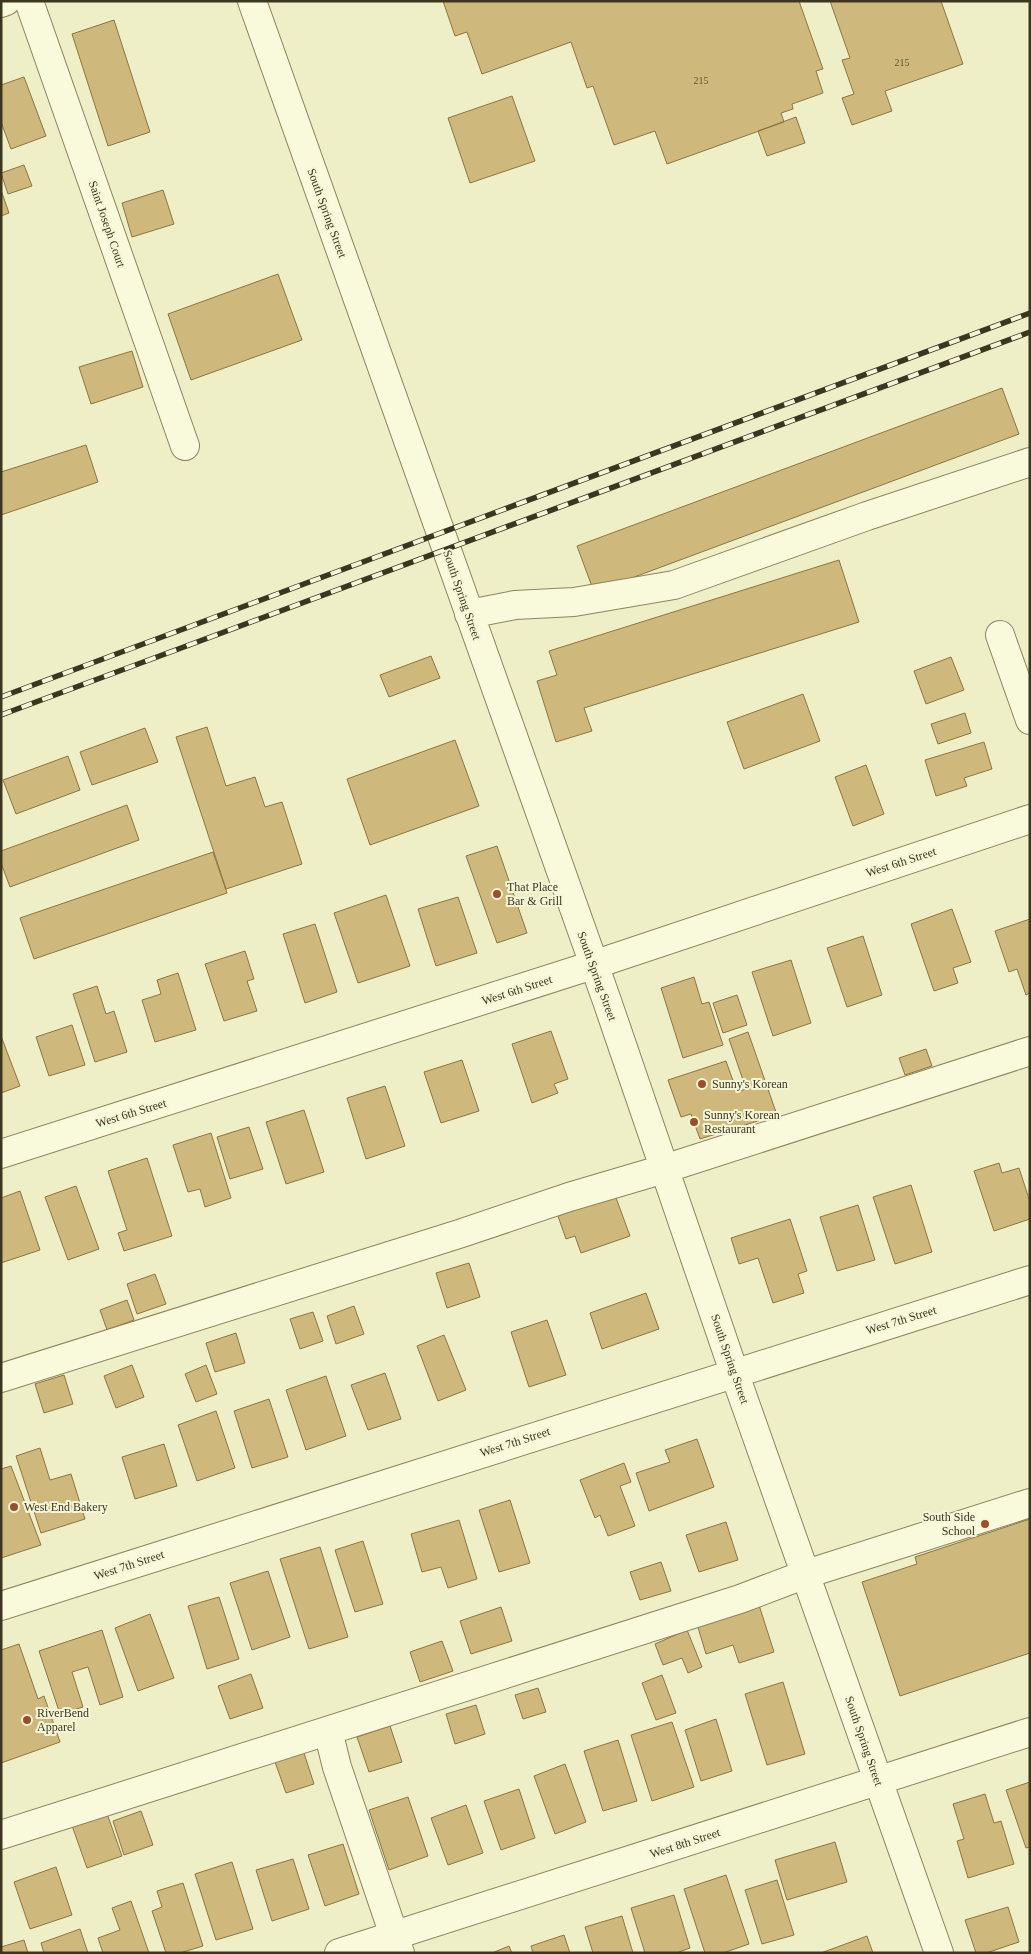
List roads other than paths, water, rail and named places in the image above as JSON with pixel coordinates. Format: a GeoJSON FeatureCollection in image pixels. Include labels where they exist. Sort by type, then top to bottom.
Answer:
{"type":"FeatureCollection","features":[{"type":"Feature","properties":{"kind":"street"},"geometry":{"type":"LineString","coordinates":[[1,3],[6,1]]}},
{"type":"Feature","properties":{"kind":"street","name":"Saint Joseph Court"},"geometry":{"type":"LineString","coordinates":[[29,1],[185,446]]}},
{"type":"Feature","properties":{"kind":"street","name":"South Spring Street"},"geometry":{"type":"LineString","coordinates":[[252,1],[593,965],[939,1953]]}},
{"type":"Feature","properties":{"kind":"street"},"geometry":{"type":"LineString","coordinates":[[469,614],[515,605],[574,602],[674,585],[867,516],[1030,462]]}},
{"type":"Feature","properties":{"kind":"street"},"geometry":{"type":"LineString","coordinates":[[1000,635],[1030,720]]}},
{"type":"Feature","properties":{"kind":"street","name":"West 6th Street"},"geometry":{"type":"LineString","coordinates":[[1,1154],[593,965],[1030,819]]}},
{"type":"Feature","properties":{"kind":"street"},"geometry":{"type":"LineString","coordinates":[[1,1378],[459,1234],[568,1197],[664,1169],[1030,1050]]}},
{"type":"Feature","properties":{"kind":"street","name":"West 7th Street"},"geometry":{"type":"LineString","coordinates":[[1,1606],[734,1372],[1030,1280]]}},
{"type":"Feature","properties":{"kind":"street"},"geometry":{"type":"LineString","coordinates":[[1,1835],[740,1599],[806,1574],[1030,1503]]}},
{"type":"Feature","properties":{"kind":"street"},"geometry":{"type":"LineString","coordinates":[[328,1731],[337,1767],[397,1944]]}},
{"type":"Feature","properties":{"kind":"street","name":"West 8th Street"},"geometry":{"type":"LineString","coordinates":[[339,1953],[397,1944],[1030,1732]]}},
{"type":"Feature","properties":{"kind":"railway"},"geometry":{"type":"LineString","coordinates":[[1,697],[1030,313]]}},
{"type":"Feature","properties":{"kind":"railway"},"geometry":{"type":"LineString","coordinates":[[1,715],[1030,332]]}},
{"type":"Feature","properties":{"kind":"place","name":"That Place Bar & Grill"},"geometry":{"type":"Point","coordinates":[497,894]}},
{"type":"Feature","properties":{"kind":"place","name":"Sunny's Korean"},"geometry":{"type":"Point","coordinates":[702,1084]}},
{"type":"Feature","properties":{"kind":"place","name":"Sunny's Korean Restaurant"},"geometry":{"type":"Point","coordinates":[694,1122]}},
{"type":"Feature","properties":{"kind":"place","name":"West End Bakery"},"geometry":{"type":"Point","coordinates":[14,1507]}},
{"type":"Feature","properties":{"kind":"place","name":"South Side School"},"geometry":{"type":"Point","coordinates":[985,1524]}},
{"type":"Feature","properties":{"kind":"place","name":"RiverBend Apparel"},"geometry":{"type":"Point","coordinates":[27,1720]}}]}
